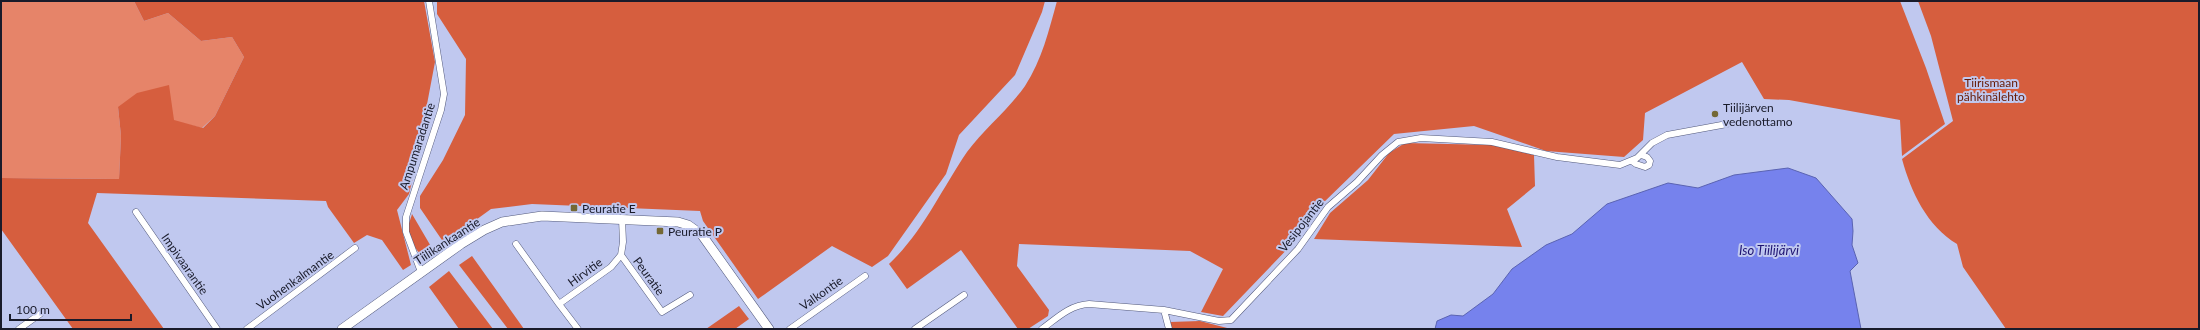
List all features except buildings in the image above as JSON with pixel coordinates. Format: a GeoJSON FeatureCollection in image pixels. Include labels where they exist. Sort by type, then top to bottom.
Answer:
{"type":"FeatureCollection","features":[{"type":"Feature","properties":{"kind":"street","name":"Ampumaradantie"},"geometry":{"type":"LineString","coordinates":[[421,272],[406,232],[406,218],[441,110],[444,94],[429,1]]}},
{"type":"Feature","properties":{"kind":"street","name":"Vesipojantie"},"geometry":{"type":"LineString","coordinates":[[1042,329],[1067,311],[1080,305],[1164,310],[1219,321],[1231,320],[1298,249],[1328,207],[1357,182],[1390,147],[1407,139],[1429,138],[1492,142],[1546,155],[1620,165],[1641,155],[1657,139],[1667,135],[1727,124]]}},
{"type":"Feature","properties":{"kind":"street","name":"Vesipojantie"},"geometry":{"type":"LineString","coordinates":[[1632,160],[1636,164],[1645,167],[1649,165],[1650,161],[1647,157],[1641,155]]}},
{"type":"Feature","properties":{"kind":"street","name":"Impivaarantie"},"geometry":{"type":"LineString","coordinates":[[136,212],[217,329]]}},
{"type":"Feature","properties":{"kind":"street","name":"Tiilikankaantie"},"geometry":{"type":"LineString","coordinates":[[342,329],[475,235],[510,220],[542,216],[678,222],[688,225],[702,235],[769,329]]}},
{"type":"Feature","properties":{"kind":"street","name":"Peuratie"},"geometry":{"type":"LineString","coordinates":[[622,219],[623,242],[621,255],[662,312],[690,295]]}},
{"type":"Feature","properties":{"kind":"street"},"geometry":{"type":"LineString","coordinates":[[516,244],[578,329]]}},
{"type":"Feature","properties":{"kind":"street","name":"Vuohenkalmantie"},"geometry":{"type":"LineString","coordinates":[[247,329],[355,248]]}},
{"type":"Feature","properties":{"kind":"street","name":"Hirvitie"},"geometry":{"type":"LineString","coordinates":[[559,304],[611,267],[621,255]]}},
{"type":"Feature","properties":{"kind":"street","name":"Valkontie"},"geometry":{"type":"LineString","coordinates":[[790,329],[865,276]]}},
{"type":"Feature","properties":{"kind":"street"},"geometry":{"type":"LineString","coordinates":[[915,329],[964,295]]}},
{"type":"Feature","properties":{"kind":"street"},"geometry":{"type":"LineString","coordinates":[[1164,310],[1169,329]]}},
{"type":"Feature","properties":{"kind":"street"},"geometry":{"type":"LineString","coordinates":[[19,329],[40,314]]}},
{"type":"Feature","properties":{"kind":"shaded area"},"geometry":{"type":"Polygon","coordinates":[[[1,1],[134,1],[144,21],[168,13],[201,41],[232,37],[244,57],[215,116],[202,128],[118,107],[121,136],[119,179],[1,178],[1,1]]]}},
{"type":"Feature","properties":{"kind":"green space"},"geometry":{"type":"Polygon","coordinates":[[[134,1],[424,1],[435,62],[409,194],[397,210],[411,265],[403,270],[382,240],[367,235],[354,243],[328,207],[326,201],[97,193],[88,223],[164,329],[73,329],[1,229],[1,178],[119,179],[121,136],[118,107],[137,93],[169,85],[174,120],[203,128],[215,116],[244,57],[232,37],[201,41],[168,13],[144,21],[134,1]]]}},
{"type":"Feature","properties":{"kind":"green space"},"geometry":{"type":"Polygon","coordinates":[[[437,1],[1045,1],[1042,12],[1015,75],[959,135],[946,174],[888,256],[872,267],[832,246],[758,299],[703,221],[700,211],[532,204],[491,209],[444,243],[420,208],[420,196],[443,160],[465,115],[466,59],[437,14],[437,1]]]}},
{"type":"Feature","properties":{"kind":"green space"},"geometry":{"type":"Polygon","coordinates":[[[1057,1],[1900,1],[1926,68],[1945,124],[1902,156],[1900,120],[1789,100],[1764,99],[1742,62],[1645,113],[1643,140],[1624,157],[1546,151],[1474,126],[1394,134],[1320,206],[1295,241],[1223,316],[1201,312],[1223,269],[1190,251],[1019,244],[1017,266],[1049,310],[1048,316],[1028,329],[1018,329],[961,250],[907,289],[889,264],[901,252],[922,225],[967,152],[1025,86],[1036,66],[1048,34],[1057,1]]]}},
{"type":"Feature","properties":{"kind":"green space","name":"Tiirismaan pähkinälehto"},"geometry":{"type":"Polygon","coordinates":[[[1918,1],[2199,1],[2199,329],[2006,329],[1963,267],[1957,244],[1946,237],[1937,228],[1915,196],[1902,159],[1953,121],[1931,36],[1918,1]]]}},
{"type":"Feature","properties":{"kind":"green space"},"geometry":{"type":"Polygon","coordinates":[[[1405,143],[1492,145],[1534,155],[1535,186],[1507,209],[1522,247],[1314,239],[1330,213],[1368,180],[1389,153],[1405,143]]]}},
{"type":"Feature","properties":{"kind":"green space"},"geometry":{"type":"Polygon","coordinates":[[[412,214],[436,255],[430,259],[418,252],[410,238],[408,229],[412,214]]]}},
{"type":"Feature","properties":{"kind":"green space"},"geometry":{"type":"Polygon","coordinates":[[[472,256],[524,329],[508,329],[459,265],[472,256]]]}},
{"type":"Feature","properties":{"kind":"green space"},"geometry":{"type":"Polygon","coordinates":[[[449,271],[493,329],[459,329],[429,287],[449,271]]]}},
{"type":"Feature","properties":{"kind":"green space"},"geometry":{"type":"Polygon","coordinates":[[[739,306],[749,319],[735,329],[706,329],[739,306]]]}},
{"type":"Feature","properties":{"kind":"green space"},"geometry":{"type":"Polygon","coordinates":[[[1200,321],[1231,329],[1172,329],[1170,322],[1200,321]]]}},
{"type":"Feature","properties":{"kind":"water","name":"Iso Tiilijärvi"},"geometry":{"type":"Polygon","coordinates":[[[1788,168],[1816,178],[1852,219],[1852,245],[1858,263],[1850,271],[1861,329],[1435,329],[1437,321],[1451,315],[1463,316],[1493,294],[1512,269],[1546,245],[1572,234],[1607,204],[1668,183],[1698,188],[1734,175],[1788,168]]]}},
{"type":"Feature","properties":{"kind":"place","name":"Tiilijärven vedenottamo"},"geometry":{"type":"Point","coordinates":[1715,114]}},
{"type":"Feature","properties":{"kind":"place","name":"Peuratie E"},"geometry":{"type":"Point","coordinates":[574,208]}},
{"type":"Feature","properties":{"kind":"place","name":"Peuratie P"},"geometry":{"type":"Point","coordinates":[660,231]}}]}
